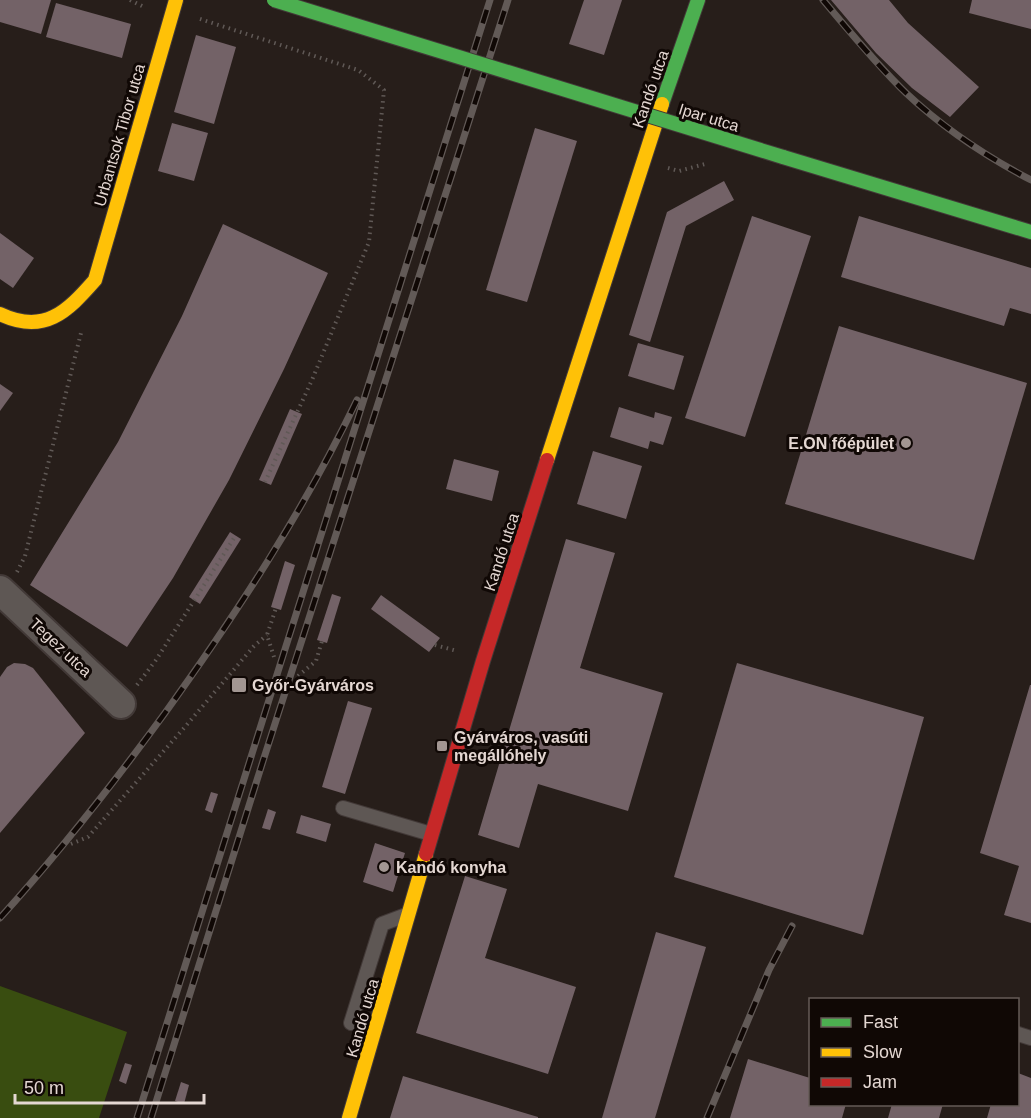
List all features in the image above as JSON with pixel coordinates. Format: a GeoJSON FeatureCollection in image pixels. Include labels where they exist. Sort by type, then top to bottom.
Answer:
{"type":"FeatureCollection","features":[{"type":"Feature","properties":{"kind":"street","name":"Ipar utca"},"geometry":{"type":"LineString","coordinates":[[274,0],[1031,232]]}},
{"type":"Feature","properties":{"kind":"street","name":"Kandó utca"},"geometry":{"type":"LineString","coordinates":[[349,1118],[371,1050],[431,834],[483,661],[643,160],[698,0]]}},
{"type":"Feature","properties":{"kind":"street","name":"Urbantsok Tibor utca"},"geometry":{"type":"LineString","coordinates":[[0,314],[29,324],[47,320],[72,305],[95,280],[174,5]]}},
{"type":"Feature","properties":{"kind":"street","name":"Tegez utca"},"geometry":{"type":"LineString","coordinates":[[2,597],[122,704]]}},
{"type":"Feature","properties":{"kind":"lane"},"geometry":{"type":"LineString","coordinates":[[343,808],[431,834]]}},
{"type":"Feature","properties":{"kind":"lane"},"geometry":{"type":"LineString","coordinates":[[351,1023],[382,924],[408,914]]}},
{"type":"Feature","properties":{"kind":"path"},"geometry":{"type":"LineString","coordinates":[[132,0],[138,2],[145,0]]}},
{"type":"Feature","properties":{"kind":"path"},"geometry":{"type":"LineString","coordinates":[[174,5],[358,70],[384,90],[369,242],[312,380],[265,482]]}},
{"type":"Feature","properties":{"kind":"path"},"geometry":{"type":"LineString","coordinates":[[2,597],[25,556],[83,326]]}},
{"type":"Feature","properties":{"kind":"path"},"geometry":{"type":"LineString","coordinates":[[122,704],[156,660],[236,535]]}},
{"type":"Feature","properties":{"kind":"path"},"geometry":{"type":"LineString","coordinates":[[71,844],[88,837],[254,646],[267,636],[276,608]]}},
{"type":"Feature","properties":{"kind":"path"},"geometry":{"type":"LineString","coordinates":[[267,636],[274,657]]}},
{"type":"Feature","properties":{"kind":"path"},"geometry":{"type":"LineString","coordinates":[[298,676],[316,661],[322,641]]}},
{"type":"Feature","properties":{"kind":"green space"},"geometry":{"type":"Polygon","coordinates":[[[0,986],[127,1032],[99,1118],[0,1118],[0,986]]]}},
{"type":"Feature","properties":{"kind":"building"},"geometry":{"type":"Polygon","coordinates":[[[0,0],[51,0],[41,34],[0,22],[0,0]]]}},
{"type":"Feature","properties":{"kind":"building"},"geometry":{"type":"Polygon","coordinates":[[[584,0],[622,0],[604,55],[569,44],[584,0]]]}},
{"type":"Feature","properties":{"kind":"building"},"geometry":{"type":"Polygon","coordinates":[[[831,0],[889,0],[908,23],[979,87],[950,117],[912,88],[876,53],[831,0]]]}},
{"type":"Feature","properties":{"kind":"building"},"geometry":{"type":"Polygon","coordinates":[[[972,0],[1031,0],[1031,29],[969,13],[972,0]]]}},
{"type":"Feature","properties":{"kind":"building"},"geometry":{"type":"Polygon","coordinates":[[[56,3],[131,24],[122,58],[46,37],[56,3]]]}},
{"type":"Feature","properties":{"kind":"building"},"geometry":{"type":"Polygon","coordinates":[[[196,35],[236,47],[214,124],[174,112],[196,35]]]}},
{"type":"Feature","properties":{"kind":"building"},"geometry":{"type":"Polygon","coordinates":[[[172,123],[208,133],[194,181],[158,171],[172,123]]]}},
{"type":"Feature","properties":{"kind":"building"},"geometry":{"type":"Polygon","coordinates":[[[535,128],[577,141],[527,302],[486,290],[535,128]]]}},
{"type":"Feature","properties":{"kind":"building"},"geometry":{"type":"Polygon","coordinates":[[[724,181],[734,200],[686,226],[650,342],[629,335],[667,212],[724,181]]]}},
{"type":"Feature","properties":{"kind":"building"},"geometry":{"type":"Polygon","coordinates":[[[752,216],[811,236],[745,437],[685,418],[752,216]]]}},
{"type":"Feature","properties":{"kind":"building"},"geometry":{"type":"Polygon","coordinates":[[[859,216],[1031,268],[1031,314],[1010,308],[1004,326],[841,277],[859,216]]]}},
{"type":"Feature","properties":{"kind":"building"},"geometry":{"type":"Polygon","coordinates":[[[223,224],[328,273],[229,480],[173,578],[127,647],[30,585],[118,442],[182,316],[223,224]]]}},
{"type":"Feature","properties":{"kind":"building"},"geometry":{"type":"Polygon","coordinates":[[[0,233],[34,258],[13,288],[0,279],[0,233]]]}},
{"type":"Feature","properties":{"kind":"building","name":"E.ON főépület"},"geometry":{"type":"Polygon","coordinates":[[[839,326],[1027,383],[974,560],[785,504],[839,326]]]}},
{"type":"Feature","properties":{"kind":"building"},"geometry":{"type":"Polygon","coordinates":[[[638,343],[684,356],[674,390],[628,376],[638,343]]]}},
{"type":"Feature","properties":{"kind":"building"},"geometry":{"type":"Polygon","coordinates":[[[0,384],[13,393],[0,411],[0,384]]]}},
{"type":"Feature","properties":{"kind":"building"},"geometry":{"type":"Polygon","coordinates":[[[619,407],[654,418],[655,412],[672,417],[663,445],[650,441],[648,449],[610,437],[619,407]]]}},
{"type":"Feature","properties":{"kind":"building"},"geometry":{"type":"Polygon","coordinates":[[[290,409],[302,414],[271,485],[259,480],[290,409]]]}},
{"type":"Feature","properties":{"kind":"building"},"geometry":{"type":"Polygon","coordinates":[[[593,451],[642,466],[626,519],[577,504],[593,451]]]}},
{"type":"Feature","properties":{"kind":"building"},"geometry":{"type":"Polygon","coordinates":[[[454,459],[499,471],[492,501],[446,489],[454,459]]]}},
{"type":"Feature","properties":{"kind":"building"},"geometry":{"type":"Polygon","coordinates":[[[230,532],[241,539],[200,604],[189,597],[230,532]]]}},
{"type":"Feature","properties":{"kind":"building"},"geometry":{"type":"Polygon","coordinates":[[[566,539],[615,553],[580,668],[663,693],[628,811],[538,784],[519,848],[478,835],[566,539]]]}},
{"type":"Feature","properties":{"kind":"building"},"geometry":{"type":"Polygon","coordinates":[[[285,561],[295,565],[281,610],[271,607],[285,561]]]}},
{"type":"Feature","properties":{"kind":"building"},"geometry":{"type":"Polygon","coordinates":[[[332,594],[341,597],[327,643],[317,640],[332,594]]]}},
{"type":"Feature","properties":{"kind":"building"},"geometry":{"type":"Polygon","coordinates":[[[381,595],[440,638],[429,652],[371,609],[381,595]]]}},
{"type":"Feature","properties":{"kind":"building"},"geometry":{"type":"Polygon","coordinates":[[[14,663],[25,664],[33,668],[85,733],[0,833],[0,677],[7,667],[14,663]]]}},
{"type":"Feature","properties":{"kind":"building"},"geometry":{"type":"Polygon","coordinates":[[[737,663],[924,717],[863,935],[674,877],[737,663]]]}},
{"type":"Feature","properties":{"kind":"building"},"geometry":{"type":"Polygon","coordinates":[[[1030,685],[1031,923],[1004,915],[1019,866],[980,853],[1030,685]]]}},
{"type":"Feature","properties":{"kind":"building"},"geometry":{"type":"Polygon","coordinates":[[[348,701],[372,708],[345,794],[322,787],[348,701]]]}},
{"type":"Feature","properties":{"kind":"building"},"geometry":{"type":"Polygon","coordinates":[[[211,792],[218,794],[212,813],[205,810],[211,792]]]}},
{"type":"Feature","properties":{"kind":"building"},"geometry":{"type":"Polygon","coordinates":[[[268,809],[276,812],[270,830],[262,828],[268,809]]]}},
{"type":"Feature","properties":{"kind":"building"},"geometry":{"type":"Polygon","coordinates":[[[301,815],[331,824],[326,842],[296,833],[301,815]]]}},
{"type":"Feature","properties":{"kind":"building","name":"Kandó konyha"},"geometry":{"type":"Polygon","coordinates":[[[375,843],[405,853],[393,892],[363,882],[375,843]]]}},
{"type":"Feature","properties":{"kind":"building"},"geometry":{"type":"Polygon","coordinates":[[[465,876],[507,889],[485,958],[576,987],[548,1074],[416,1033],[465,876]]]}},
{"type":"Feature","properties":{"kind":"building"},"geometry":{"type":"Polygon","coordinates":[[[656,932],[706,947],[655,1118],[602,1118],[656,932]]]}},
{"type":"Feature","properties":{"kind":"building"},"geometry":{"type":"Polygon","coordinates":[[[748,1059],[809,1078],[809,1106],[845,1106],[842,1118],[730,1118],[748,1059]]]}},
{"type":"Feature","properties":{"kind":"building"},"geometry":{"type":"Polygon","coordinates":[[[125,1063],[132,1065],[126,1084],[119,1081],[125,1063]]]}},
{"type":"Feature","properties":{"kind":"building"},"geometry":{"type":"Polygon","coordinates":[[[1019,1073],[1031,1078],[1031,1118],[987,1118],[990,1106],[1019,1106],[1019,1073]]]}},
{"type":"Feature","properties":{"kind":"building"},"geometry":{"type":"Polygon","coordinates":[[[403,1076],[538,1117],[538,1118],[390,1118],[403,1076]]]}},
{"type":"Feature","properties":{"kind":"building"},"geometry":{"type":"Polygon","coordinates":[[[181,1082],[189,1085],[184,1104],[175,1101],[181,1082]]]}},
{"type":"Feature","properties":{"kind":"building"},"geometry":{"type":"Polygon","coordinates":[[[891,1106],[942,1106],[939,1118],[888,1118],[891,1106]]]}},
{"type":"Feature","properties":{"kind":"railway"},"geometry":{"type":"LineString","coordinates":[[137,1118],[490,0]]}},
{"type":"Feature","properties":{"kind":"railway"},"geometry":{"type":"LineString","coordinates":[[151,1118],[263,761],[508,0]]}},
{"type":"Feature","properties":{"kind":"railway"},"geometry":{"type":"LineString","coordinates":[[823,0],[884,71],[920,106],[966,141],[1031,180]]}},
{"type":"Feature","properties":{"kind":"railway"},"geometry":{"type":"LineString","coordinates":[[0,918],[105,792],[218,638],[292,522],[357,400]]}},
{"type":"Feature","properties":{"kind":"railway"},"geometry":{"type":"LineString","coordinates":[[707,1118],[769,970],[792,926]]}},
{"type":"Feature","properties":{"kind":"traffic: fast"},"geometry":{"type":"LineString","coordinates":[[274,0],[783,157]]}},
{"type":"Feature","properties":{"kind":"traffic: fast"},"geometry":{"type":"LineString","coordinates":[[662,104],[698,0]]}},
{"type":"Feature","properties":{"kind":"traffic: fast"},"geometry":{"type":"LineString","coordinates":[[783,157],[1031,232]]}},
{"type":"Feature","properties":{"kind":"traffic: slow"},"geometry":{"type":"LineString","coordinates":[[0,314],[29,322],[54,317],[75,302],[95,280],[176,0]]}},
{"type":"Feature","properties":{"kind":"traffic: slow"},"geometry":{"type":"LineString","coordinates":[[547,460],[662,104]]}},
{"type":"Feature","properties":{"kind":"traffic: slow"},"geometry":{"type":"LineString","coordinates":[[349,1118],[426,854]]}},
{"type":"Feature","properties":{"kind":"traffic: jam"},"geometry":{"type":"LineString","coordinates":[[426,854],[483,661],[547,460]]}},
{"type":"Feature","properties":{"kind":"place","name":"E.ON főépület"},"geometry":{"type":"Point","coordinates":[906,443]}},
{"type":"Feature","properties":{"kind":"place","name":"Győr-Gyárváros"},"geometry":{"type":"Point","coordinates":[239,685]}},
{"type":"Feature","properties":{"kind":"place","name":"Gyárváros, vasúti megállóhely"},"geometry":{"type":"Point","coordinates":[442,746]}},
{"type":"Feature","properties":{"kind":"place","name":"Kandó konyha"},"geometry":{"type":"Point","coordinates":[384,867]}}]}
